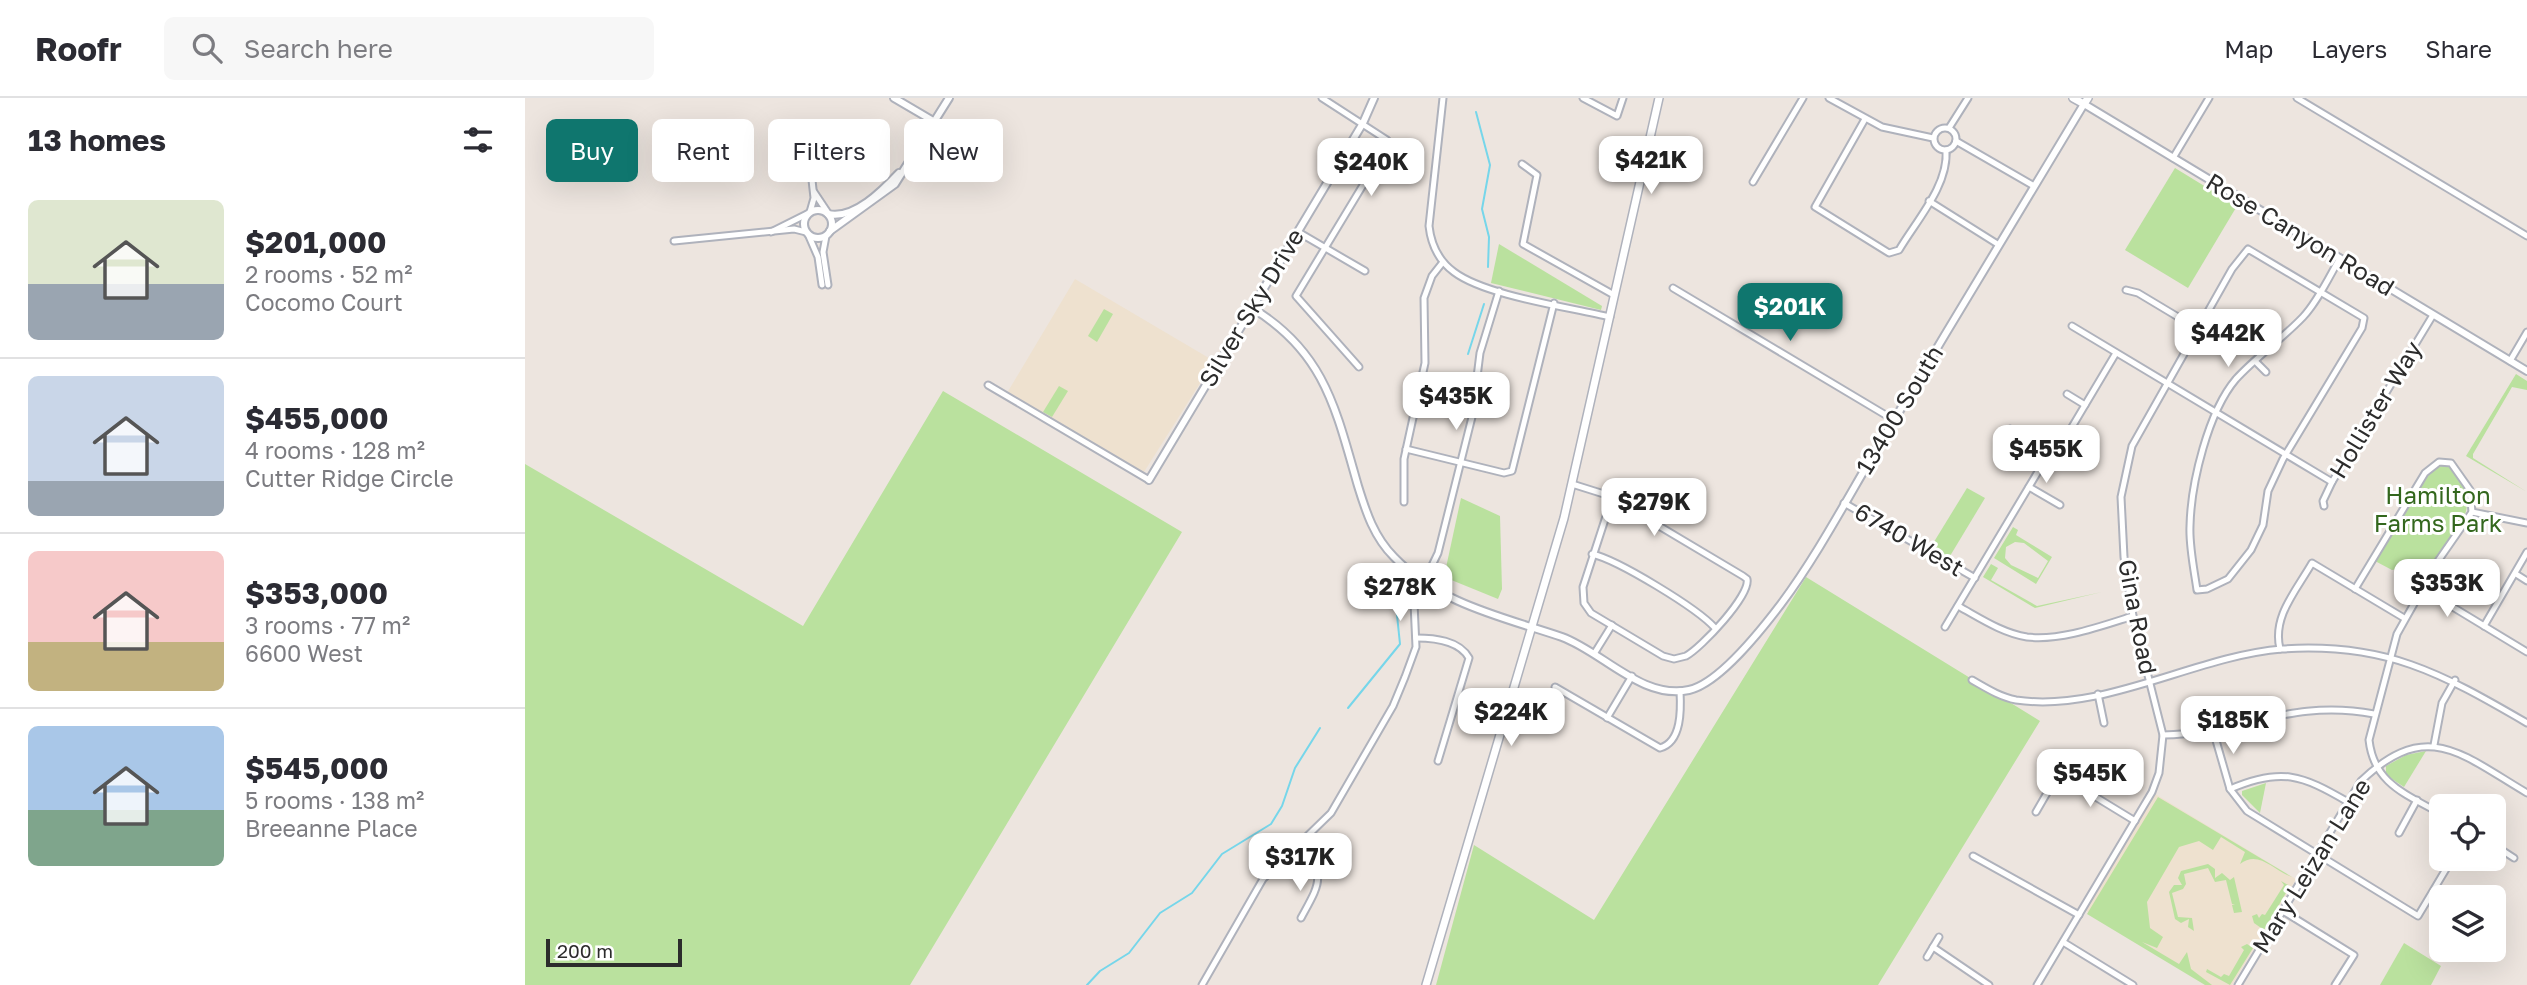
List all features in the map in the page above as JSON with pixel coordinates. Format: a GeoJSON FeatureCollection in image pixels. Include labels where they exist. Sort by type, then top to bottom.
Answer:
{"type":"FeatureCollection","features":[{"type":"Feature","properties":{"kind":"main road"},"geometry":{"type":"LineString","coordinates":[[1426,985],[1568,502],[1659,98]]}},
{"type":"Feature","properties":{"kind":"main road","name":"Rose Canyon Road"},"geometry":{"type":"LineString","coordinates":[[2073,98],[2086,101]]}},
{"type":"Feature","properties":{"kind":"street"},"geometry":{"type":"LineString","coordinates":[[894,98],[930,119]]}},
{"type":"Feature","properties":{"kind":"street"},"geometry":{"type":"LineString","coordinates":[[937,119],[949,98]]}},
{"type":"Feature","properties":{"kind":"street"},"geometry":{"type":"LineString","coordinates":[[1322,98],[1385,136],[1387,145],[1296,298],[1359,368]]}},
{"type":"Feature","properties":{"kind":"street","name":"Silver Sky Drive"},"geometry":{"type":"LineString","coordinates":[[1149,480],[1363,123],[1374,98]]}},
{"type":"Feature","properties":{"kind":"street"},"geometry":{"type":"LineString","coordinates":[[1443,98],[1429,226],[1432,243],[1443,262],[1464,278],[1499,291],[1610,317]]}},
{"type":"Feature","properties":{"kind":"street"},"geometry":{"type":"LineString","coordinates":[[1583,98],[1616,116],[1623,98]]}},
{"type":"Feature","properties":{"kind":"street"},"geometry":{"type":"LineString","coordinates":[[1753,182],[1803,98]]}},
{"type":"Feature","properties":{"kind":"street"},"geometry":{"type":"LineString","coordinates":[[1829,98],[1888,129],[1933,138]]}},
{"type":"Feature","properties":{"kind":"street"},"geometry":{"type":"LineString","coordinates":[[1949,128],[1968,98]]}},
{"type":"Feature","properties":{"kind":"street"},"geometry":{"type":"LineString","coordinates":[[2173,158],[2209,98]]}},
{"type":"Feature","properties":{"kind":"street"},"geometry":{"type":"LineString","coordinates":[[2297,98],[2527,236]]}},
{"type":"Feature","properties":{"kind":"street","name":"Rose Canyon Road"},"geometry":{"type":"LineString","coordinates":[[2086,101],[2173,158],[2527,371]]}},
{"type":"Feature","properties":{"kind":"street","name":"13400 South"},"geometry":{"type":"LineString","coordinates":[[1680,691],[1698,687],[1711,680],[1772,615],[1844,502],[2086,101]]}},
{"type":"Feature","properties":{"kind":"street"},"geometry":{"type":"LineString","coordinates":[[1865,119],[1815,207],[1893,253],[1899,250],[1929,201],[1944,174],[1946,150],[1956,141]]}},
{"type":"Feature","properties":{"kind":"street"},"geometry":{"type":"LineString","coordinates":[[1933,138],[1940,128],[1949,128],[1955,134],[1956,141]]}},
{"type":"Feature","properties":{"kind":"street"},"geometry":{"type":"LineString","coordinates":[[1933,138],[1937,147],[1946,150]]}},
{"type":"Feature","properties":{"kind":"street"},"geometry":{"type":"LineString","coordinates":[[1956,141],[2034,186]]}},
{"type":"Feature","properties":{"kind":"street"},"geometry":{"type":"LineString","coordinates":[[1522,164],[1537,175],[1523,244],[1614,295]]}},
{"type":"Feature","properties":{"kind":"street"},"geometry":{"type":"LineString","coordinates":[[771,232],[819,209],[828,214],[842,214],[877,194],[904,166]]}},
{"type":"Feature","properties":{"kind":"street"},"geometry":{"type":"LineString","coordinates":[[674,241],[796,229],[817,238],[888,191],[904,169]]}},
{"type":"Feature","properties":{"kind":"street"},"geometry":{"type":"LineString","coordinates":[[812,182],[814,192],[809,213],[803,223],[818,257],[825,285],[823,252],[832,222],[814,192]]}},
{"type":"Feature","properties":{"kind":"street"},"geometry":{"type":"LineString","coordinates":[[1929,201],[1999,245]]}},
{"type":"Feature","properties":{"kind":"street"},"geometry":{"type":"LineString","coordinates":[[1297,232],[1364,271]]}},
{"type":"Feature","properties":{"kind":"street","name":"Gina Road"},"geometry":{"type":"LineString","coordinates":[[2037,985],[2135,821],[2159,773],[2162,735],[2133,616],[2124,557],[2121,497],[2133,446],[2242,253],[2248,249],[2319,293]]}},
{"type":"Feature","properties":{"kind":"street"},"geometry":{"type":"LineString","coordinates":[[2319,293],[2364,318],[2361,328],[2271,483],[2263,525],[2251,551],[2228,579],[2207,589],[2197,590],[2189,527],[2209,424],[2236,380],[2305,316],[2340,258]]}},
{"type":"Feature","properties":{"kind":"street"},"geometry":{"type":"LineString","coordinates":[[1404,502],[1406,449],[1425,363],[1425,293],[1431,276],[1443,262]]}},
{"type":"Feature","properties":{"kind":"street"},"geometry":{"type":"LineString","coordinates":[[1673,288],[1894,420]]}},
{"type":"Feature","properties":{"kind":"street"},"geometry":{"type":"LineString","coordinates":[[2126,290],[2139,293],[2198,329]]}},
{"type":"Feature","properties":{"kind":"street"},"geometry":{"type":"LineString","coordinates":[[1202,985],[1263,879],[1331,813],[1393,706],[1414,656],[1416,638],[1413,610],[1438,553],[1472,417],[1480,353],[1499,291]]}},
{"type":"Feature","properties":{"kind":"street"},"geometry":{"type":"LineString","coordinates":[[1406,449],[1510,472],[1554,303]]}},
{"type":"Feature","properties":{"kind":"street"},"geometry":{"type":"LineString","coordinates":[[1252,308],[1291,336],[1315,366],[1331,396],[1372,526],[1396,559],[1426,581],[1475,610],[1567,639],[1655,688],[1680,691],[1678,727],[1662,748],[1555,687]]}},
{"type":"Feature","properties":{"kind":"street","name":"Hollister Way"},"geometry":{"type":"LineString","coordinates":[[2324,506],[2323,500],[2332,482],[2433,315]]}},
{"type":"Feature","properties":{"kind":"street"},"geometry":{"type":"LineString","coordinates":[[2072,326],[2332,482]]}},
{"type":"Feature","properties":{"kind":"street"},"geometry":{"type":"LineString","coordinates":[[2267,330],[2277,341]]}},
{"type":"Feature","properties":{"kind":"street"},"geometry":{"type":"LineString","coordinates":[[2510,361],[2527,332]]}},
{"type":"Feature","properties":{"kind":"street"},"geometry":{"type":"LineString","coordinates":[[1945,627],[2029,487],[2066,437],[2116,353]]}},
{"type":"Feature","properties":{"kind":"street"},"geometry":{"type":"LineString","coordinates":[[2256,362],[2266,372]]}},
{"type":"Feature","properties":{"kind":"street"},"geometry":{"type":"LineString","coordinates":[[988,385],[1149,480]]}},
{"type":"Feature","properties":{"kind":"street"},"geometry":{"type":"LineString","coordinates":[[2067,394],[2085,405]]}},
{"type":"Feature","properties":{"kind":"street"},"geometry":{"type":"LineString","coordinates":[[2010,429],[2051,454]]}},
{"type":"Feature","properties":{"kind":"street"},"geometry":{"type":"LineString","coordinates":[[2355,589],[2425,473],[2439,462],[2451,463],[2470,490],[2472,512],[2404,618],[2390,656],[2369,740],[2375,767],[2388,782],[2429,807]]}},
{"type":"Feature","properties":{"kind":"street"},"geometry":{"type":"LineString","coordinates":[[1572,484],[1612,498],[1748,582],[1743,596],[1693,652],[1675,659],[1663,656],[1591,612],[1583,599],[1583,587],[1592,554],[1612,498]]}},
{"type":"Feature","properties":{"kind":"street"},"geometry":{"type":"LineString","coordinates":[[2029,487],[2060,505]]}},
{"type":"Feature","properties":{"kind":"street","name":"6740 West"},"geometry":{"type":"LineString","coordinates":[[1844,502],[1941,562],[1975,578]]}},
{"type":"Feature","properties":{"kind":"street"},"geometry":{"type":"LineString","coordinates":[[2472,512],[2527,523]]}},
{"type":"Feature","properties":{"kind":"street"},"geometry":{"type":"LineString","coordinates":[[2484,626],[2527,552]]}},
{"type":"Feature","properties":{"kind":"street"},"geometry":{"type":"LineString","coordinates":[[1592,554],[1611,560],[1701,616],[1715,628]]}},
{"type":"Feature","properties":{"kind":"street"},"geometry":{"type":"LineString","coordinates":[[2280,649],[2277,636],[2279,621],[2312,564],[2404,618]]}},
{"type":"Feature","properties":{"kind":"street"},"geometry":{"type":"LineString","coordinates":[[2516,574],[2527,581]]}},
{"type":"Feature","properties":{"kind":"street"},"geometry":{"type":"LineString","coordinates":[[2423,589],[2527,652]]}},
{"type":"Feature","properties":{"kind":"street"},"geometry":{"type":"LineString","coordinates":[[1958,606],[1997,628],[2027,636],[2055,636],[2133,616]]}},
{"type":"Feature","properties":{"kind":"street"},"geometry":{"type":"LineString","coordinates":[[1594,654],[1612,625]]}},
{"type":"Feature","properties":{"kind":"street"},"geometry":{"type":"LineString","coordinates":[[1416,638],[1445,641],[1465,652],[1469,658],[1438,761]]}},
{"type":"Feature","properties":{"kind":"street"},"geometry":{"type":"LineString","coordinates":[[1972,680],[2016,700],[2063,700],[2098,694],[2280,649],[2348,649],[2390,656],[2455,680],[2527,723]]}},
{"type":"Feature","properties":{"kind":"street"},"geometry":{"type":"LineString","coordinates":[[1607,718],[1632,676]]}},
{"type":"Feature","properties":{"kind":"street"},"geometry":{"type":"LineString","coordinates":[[2455,680],[2442,704],[2434,745],[2464,756],[2527,793]]}},
{"type":"Feature","properties":{"kind":"street"},"geometry":{"type":"LineString","coordinates":[[2098,694],[2104,723]]}},
{"type":"Feature","properties":{"kind":"street"},"geometry":{"type":"LineString","coordinates":[[2162,735],[2189,735],[2289,711],[2316,708],[2345,708],[2374,714]]}},
{"type":"Feature","properties":{"kind":"street"},"geometry":{"type":"LineString","coordinates":[[2213,730],[2230,789],[2236,799],[2256,818],[2418,916],[2445,871]]}},
{"type":"Feature","properties":{"kind":"street","name":"Mary Leizan Lane"},"geometry":{"type":"LineString","coordinates":[[2238,985],[2361,781],[2375,767],[2398,753],[2434,745]]}},
{"type":"Feature","properties":{"kind":"street"},"geometry":{"type":"LineString","coordinates":[[2036,812],[2058,774],[2135,821]]}},
{"type":"Feature","properties":{"kind":"street"},"geometry":{"type":"LineString","coordinates":[[2230,789],[2273,775],[2297,776],[2348,802]]}},
{"type":"Feature","properties":{"kind":"street"},"geometry":{"type":"LineString","coordinates":[[2399,833],[2417,800]]}},
{"type":"Feature","properties":{"kind":"street"},"geometry":{"type":"LineString","coordinates":[[1299,843],[1314,860],[1319,875],[1318,887],[1301,918]]}},
{"type":"Feature","properties":{"kind":"street"},"geometry":{"type":"LineString","coordinates":[[2506,853],[2514,858]]}},
{"type":"Feature","properties":{"kind":"street"},"geometry":{"type":"LineString","coordinates":[[1973,856],[2079,915]]}},
{"type":"Feature","properties":{"kind":"street"},"geometry":{"type":"LineString","coordinates":[[2283,911],[2354,955],[2335,985]]}},
{"type":"Feature","properties":{"kind":"street"},"geometry":{"type":"LineString","coordinates":[[1927,957],[1939,937]]}},
{"type":"Feature","properties":{"kind":"street"},"geometry":{"type":"LineString","coordinates":[[2063,942],[2133,985]]}},
{"type":"Feature","properties":{"kind":"street"},"geometry":{"type":"LineString","coordinates":[[1933,947],[1989,985]]}},
{"type":"Feature","properties":{"kind":"shaded area"},"geometry":{"type":"Polygon","coordinates":[[[1075,279],[1214,361],[1144,472],[1007,393],[1075,279]]]}},
{"type":"Feature","properties":{"kind":"shaded area"},"geometry":{"type":"Polygon","coordinates":[[[2152,792],[2296,879],[2232,985],[2211,985],[2083,909],[2152,792]]]}},
{"type":"Feature","properties":{"kind":"green space"},"geometry":{"type":"Polygon","coordinates":[[[2175,168],[2237,206],[2188,288],[2125,250],[2175,168]]]}},
{"type":"Feature","properties":{"kind":"green space"},"geometry":{"type":"Polygon","coordinates":[[[1499,244],[1602,306],[1601,310],[1491,283],[1499,244]]]}},
{"type":"Feature","properties":{"kind":"green space"},"geometry":{"type":"Polygon","coordinates":[[[1104,309],[1113,314],[1097,342],[1088,336],[1104,309]]]}},
{"type":"Feature","properties":{"kind":"green space"},"geometry":{"type":"Polygon","coordinates":[[[2516,374],[2527,381],[2527,390],[2512,387],[2473,458],[2527,492],[2466,456],[2516,374]]]}},
{"type":"Feature","properties":{"kind":"green space"},"geometry":{"type":"Polygon","coordinates":[[[1059,386],[1068,391],[1052,417],[1043,412],[1059,386]]]}},
{"type":"Feature","properties":{"kind":"green space"},"geometry":{"type":"Polygon","coordinates":[[[943,391],[1182,532],[910,985],[525,985],[525,464],[803,626],[943,391]]]}},
{"type":"Feature","properties":{"kind":"green space","name":"Hamilton Farms Park"},"geometry":{"type":"Polygon","coordinates":[[[2442,465],[2457,472],[2467,494],[2463,520],[2449,545],[2424,580],[2404,568],[2392,570],[2375,561],[2430,470],[2442,465]]]}},
{"type":"Feature","properties":{"kind":"green space"},"geometry":{"type":"Polygon","coordinates":[[[1967,488],[1985,498],[1947,561],[1929,550],[1967,488]]]}},
{"type":"Feature","properties":{"kind":"green space"},"geometry":{"type":"Polygon","coordinates":[[[1461,498],[1500,516],[1502,589],[1498,599],[1444,577],[1461,498]]]}},
{"type":"Feature","properties":{"kind":"green space"},"geometry":{"type":"Polygon","coordinates":[[[2013,527],[2018,530],[2016,535],[2052,557],[2036,584],[1994,558],[2013,527]],[[2015,542],[2006,547],[2005,558],[2011,565],[2038,578],[2048,561],[2024,543],[2015,542]]]}},
{"type":"Feature","properties":{"kind":"green space"},"geometry":{"type":"Polygon","coordinates":[[[1991,564],[1998,568],[1991,580],[2037,606],[2102,592],[2035,608],[1983,577],[1991,564]]]}},
{"type":"Feature","properties":{"kind":"green space"},"geometry":{"type":"Polygon","coordinates":[[[1806,577],[2040,721],[1878,985],[1436,985],[1474,845],[1594,920],[1806,577]]]}},
{"type":"Feature","properties":{"kind":"green space"},"geometry":{"type":"Polygon","coordinates":[[[2426,751],[2404,787],[2386,775],[2386,766],[2406,755],[2426,751]]]}},
{"type":"Feature","properties":{"kind":"green space"},"geometry":{"type":"Polygon","coordinates":[[[2266,783],[2260,813],[2242,795],[2242,791],[2266,783]]]}},
{"type":"Feature","properties":{"kind":"green space"},"geometry":{"type":"Polygon","coordinates":[[[2158,797],[2292,877],[2260,860],[2247,860],[2240,864],[2245,852],[2221,837],[2213,850],[2199,841],[2179,847],[2147,902],[2150,928],[2163,937],[2157,948],[2142,942],[2179,964],[2187,952],[2191,969],[2212,985],[2205,985],[2087,914],[2158,797]]]}},
{"type":"Feature","properties":{"kind":"green space"},"geometry":{"type":"Polygon","coordinates":[[[2208,864],[2215,869],[2215,878],[2222,873],[2230,880],[2234,877],[2242,912],[2234,913],[2232,905],[2235,904],[2232,904],[2226,880],[2215,882],[2208,868],[2184,874],[2186,884],[2183,889],[2172,893],[2178,917],[2192,918],[2194,931],[2188,927],[2189,919],[2181,923],[2175,919],[2169,892],[2174,885],[2182,885],[2178,878],[2181,871],[2208,864]]]}},
{"type":"Feature","properties":{"kind":"green space"},"geometry":{"type":"Polygon","coordinates":[[[2281,881],[2290,886],[2264,930],[2254,923],[2252,916],[2257,914],[2259,918],[2262,914],[2265,915],[2284,885],[2281,881]]]}},
{"type":"Feature","properties":{"kind":"green space"},"geometry":{"type":"Polygon","coordinates":[[[2404,943],[2429,959],[2429,962],[2441,966],[2431,985],[2380,985],[2404,943]]]}},
{"type":"Feature","properties":{"kind":"green space"},"geometry":{"type":"Polygon","coordinates":[[[2247,944],[2253,948],[2230,985],[2206,972],[2207,969],[2221,977],[2224,974],[2229,976],[2244,950],[2241,947],[2247,944]]]}},
{"type":"Feature","properties":{"kind":"waterway"},"geometry":{"type":"LineString","coordinates":[[1476,112],[1490,165],[1482,209],[1489,237],[1488,267]]}},
{"type":"Feature","properties":{"kind":"waterway"},"geometry":{"type":"LineString","coordinates":[[1468,354],[1484,304]]}},
{"type":"Feature","properties":{"kind":"waterway"},"geometry":{"type":"LineString","coordinates":[[1348,708],[1400,644],[1395,596]]}},
{"type":"Feature","properties":{"kind":"waterway"},"geometry":{"type":"LineString","coordinates":[[1087,985],[1100,971],[1129,953],[1160,913],[1192,893],[1222,854],[1271,824],[1282,806],[1295,768],[1320,728]]}}]}
